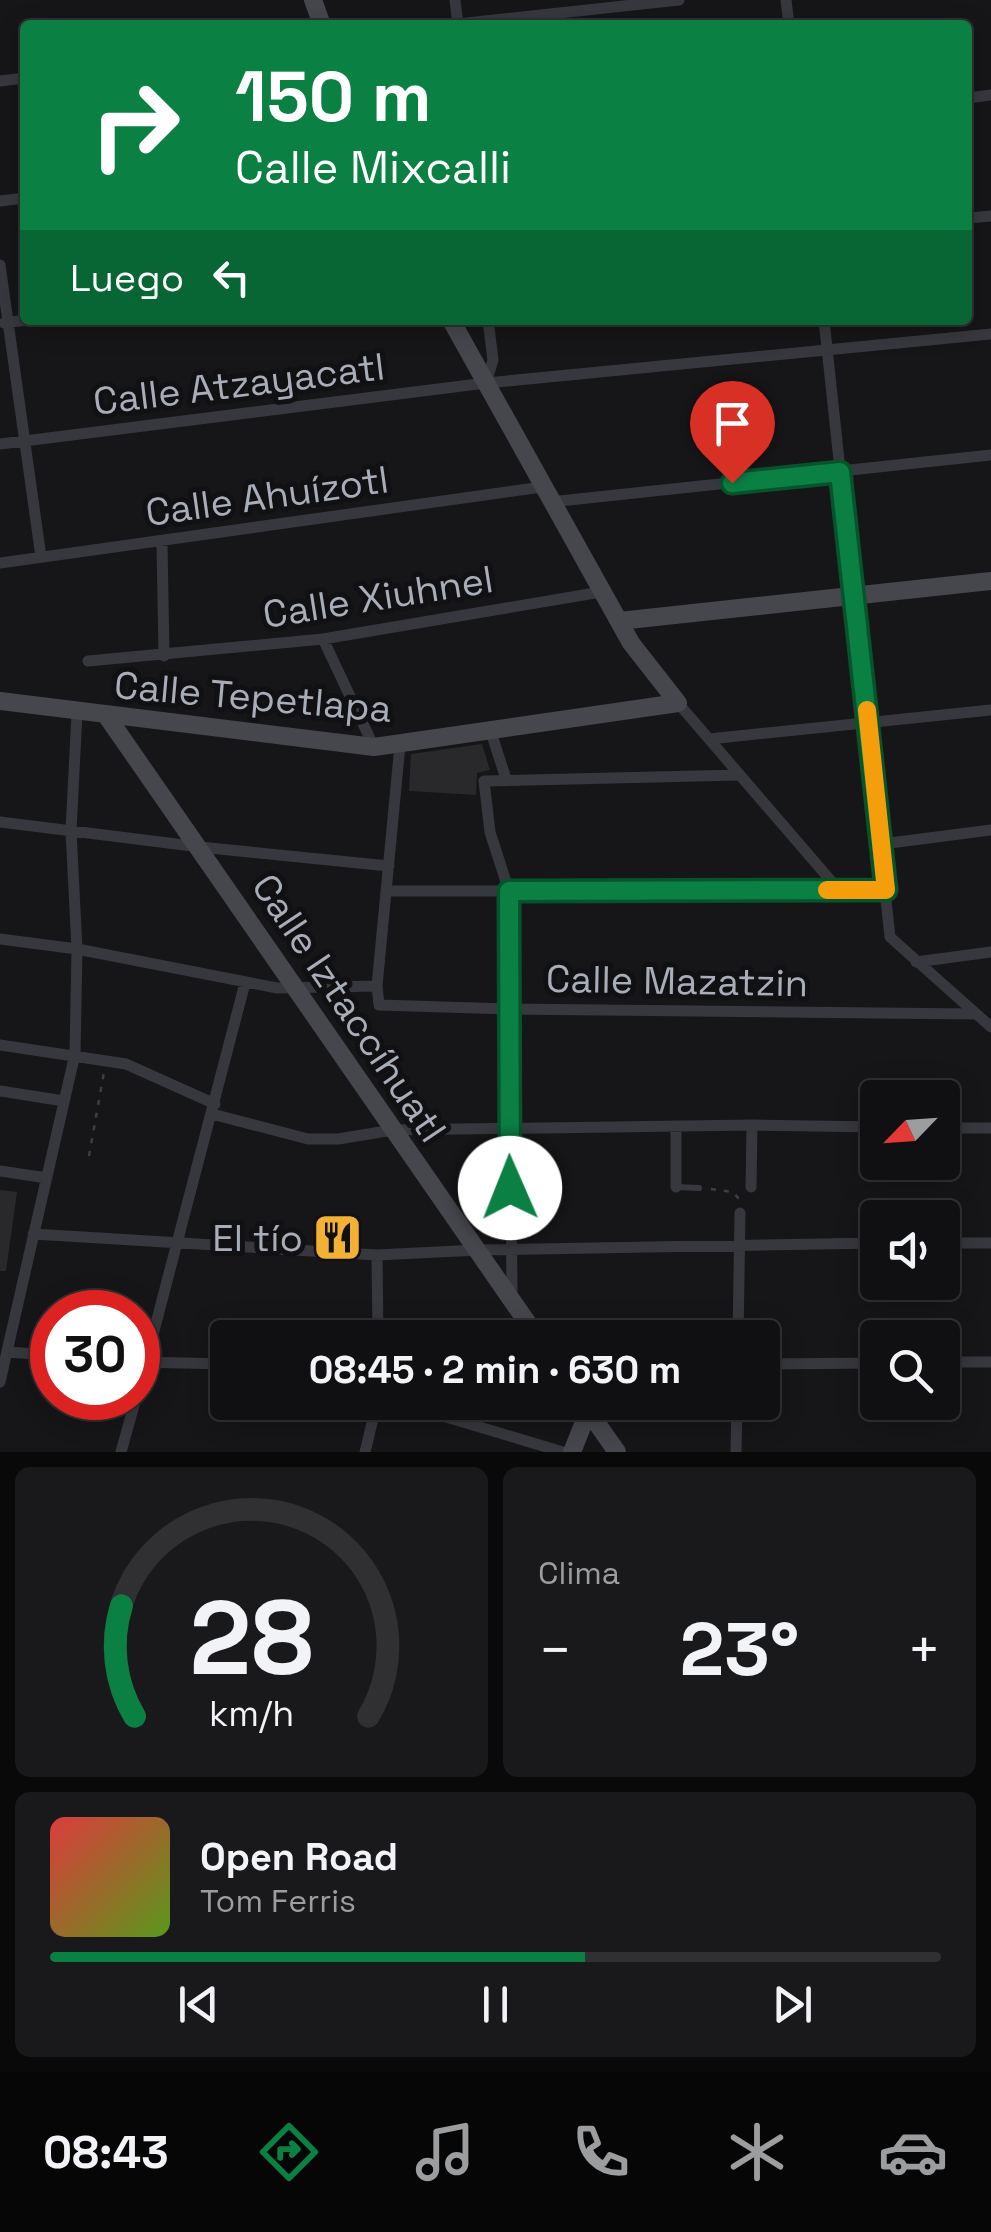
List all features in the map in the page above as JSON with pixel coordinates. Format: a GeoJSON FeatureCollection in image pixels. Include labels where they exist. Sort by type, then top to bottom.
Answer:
{"type":"FeatureCollection","features":[{"type":"Feature","properties":{"kind":"street"},"geometry":{"type":"LineString","coordinates":[[495,20],[680,0]]}},
{"type":"Feature","properties":{"kind":"street"},"geometry":{"type":"LineString","coordinates":[[0,265],[4,323],[40,557]]}},
{"type":"Feature","properties":{"kind":"street"},"geometry":{"type":"LineString","coordinates":[[454,325],[631,643],[838,890]]}},
{"type":"Feature","properties":{"kind":"street"},"geometry":{"type":"LineString","coordinates":[[486,384],[493,360],[489,325]]}},
{"type":"Feature","properties":{"kind":"street"},"geometry":{"type":"LineString","coordinates":[[825,325],[890,937],[991,1028]]}},
{"type":"Feature","properties":{"kind":"street","name":"Calle Atzayacatl"},"geometry":{"type":"LineString","coordinates":[[0,444],[486,384],[991,334]]}},
{"type":"Feature","properties":{"kind":"street","name":"Calle Ahuízotl"},"geometry":{"type":"LineString","coordinates":[[0,563],[546,494],[840,472],[991,454]]}},
{"type":"Feature","properties":{"kind":"street"},"geometry":{"type":"LineString","coordinates":[[162,542],[164,656]]}},
{"type":"Feature","properties":{"kind":"street"},"geometry":{"type":"LineString","coordinates":[[619,621],[991,581]]}},
{"type":"Feature","properties":{"kind":"street","name":"Calle Xiuhnel"},"geometry":{"type":"LineString","coordinates":[[88,661],[323,639],[601,592]]}},
{"type":"Feature","properties":{"kind":"street"},"geometry":{"type":"LineString","coordinates":[[323,639],[374,747]]}},
{"type":"Feature","properties":{"kind":"street","name":"Calle Tepetlapa"},"geometry":{"type":"LineString","coordinates":[[0,701],[374,747],[678,703]]}},
{"type":"Feature","properties":{"kind":"street"},"geometry":{"type":"LineString","coordinates":[[709,739],[991,710]]}},
{"type":"Feature","properties":{"kind":"street"},"geometry":{"type":"LineString","coordinates":[[0,1382],[75,1054],[77,949],[71,831],[77,712]]}},
{"type":"Feature","properties":{"kind":"street","name":"Calle Iztaccíhuatl"},"geometry":{"type":"LineString","coordinates":[[106,715],[526,1320]]}},
{"type":"Feature","properties":{"kind":"street"},"geometry":{"type":"LineString","coordinates":[[490,729],[506,779]]}},
{"type":"Feature","properties":{"kind":"street"},"geometry":{"type":"LineString","coordinates":[[0,939],[77,949],[277,988],[378,986],[400,746]]}},
{"type":"Feature","properties":{"kind":"street"},"geometry":{"type":"LineString","coordinates":[[512,1298],[509,891],[490,832],[484,781],[739,774]]}},
{"type":"Feature","properties":{"kind":"street"},"geometry":{"type":"LineString","coordinates":[[0,822],[200,848],[389,866]]}},
{"type":"Feature","properties":{"kind":"street"},"geometry":{"type":"LineString","coordinates":[[882,844],[991,830]]}},
{"type":"Feature","properties":{"kind":"street"},"geometry":{"type":"LineString","coordinates":[[386,891],[886,890]]}},
{"type":"Feature","properties":{"kind":"street"},"geometry":{"type":"LineString","coordinates":[[916,962],[991,952]]}},
{"type":"Feature","properties":{"kind":"street"},"geometry":{"type":"LineString","coordinates":[[160,1299],[245,983]]}},
{"type":"Feature","properties":{"kind":"street","name":"Calle Mazatzin"},"geometry":{"type":"LineString","coordinates":[[378,986],[380,1004],[974,1014]]}},
{"type":"Feature","properties":{"kind":"street"},"geometry":{"type":"LineString","coordinates":[[0,1045],[126,1064],[214,1109],[308,1139],[338,1139],[393,1130],[860,1127]]}},
{"type":"Feature","properties":{"kind":"street"},"geometry":{"type":"LineString","coordinates":[[0,1092],[64,1100]]}},
{"type":"Feature","properties":{"kind":"street"},"geometry":{"type":"LineString","coordinates":[[751,1186],[752,1125]]}},
{"type":"Feature","properties":{"kind":"street"},"geometry":{"type":"LineString","coordinates":[[676,1126],[676,1187]]}},
{"type":"Feature","properties":{"kind":"street"},"geometry":{"type":"LineString","coordinates":[[960,1128],[991,1128]]}},
{"type":"Feature","properties":{"kind":"street"},"geometry":{"type":"LineString","coordinates":[[0,1171],[47,1178]]}},
{"type":"Feature","properties":{"kind":"street"},"geometry":{"type":"LineString","coordinates":[[738,1320],[740,1213]]}},
{"type":"Feature","properties":{"kind":"street"},"geometry":{"type":"LineString","coordinates":[[33,1234],[377,1255],[860,1243]]}},
{"type":"Feature","properties":{"kind":"street"},"geometry":{"type":"LineString","coordinates":[[960,1242],[991,1243]]}},
{"type":"Feature","properties":{"kind":"street"},"geometry":{"type":"LineString","coordinates":[[377,1255],[378,1320]]}},
{"type":"Feature","properties":{"kind":"street"},"geometry":{"type":"LineString","coordinates":[[7,1352],[30,1354]]}},
{"type":"Feature","properties":{"kind":"street"},"geometry":{"type":"LineString","coordinates":[[160,1362],[210,1364]]}},
{"type":"Feature","properties":{"kind":"street"},"geometry":{"type":"LineString","coordinates":[[960,1362],[991,1362]]}},
{"type":"Feature","properties":{"kind":"street"},"geometry":{"type":"LineString","coordinates":[[780,1364],[860,1363]]}},
{"type":"Feature","properties":{"kind":"street"},"geometry":{"type":"LineString","coordinates":[[121,1452],[130,1420]]}},
{"type":"Feature","properties":{"kind":"street"},"geometry":{"type":"LineString","coordinates":[[365,1452],[373,1420]]}},
{"type":"Feature","properties":{"kind":"street"},"geometry":{"type":"LineString","coordinates":[[456,1420],[563,1452]]}},
{"type":"Feature","properties":{"kind":"street"},"geometry":{"type":"LineString","coordinates":[[572,1452],[581,1420]]}},
{"type":"Feature","properties":{"kind":"street"},"geometry":{"type":"LineString","coordinates":[[594,1420],[617,1452]]}},
{"type":"Feature","properties":{"kind":"street"},"geometry":{"type":"LineString","coordinates":[[736,1452],[737,1420]]}},
{"type":"Feature","properties":{"kind":"lane"},"geometry":{"type":"LineString","coordinates":[[676,1187],[699,1188]]}},
{"type":"Feature","properties":{"kind":"path"},"geometry":{"type":"LineString","coordinates":[[90,1156],[106,1061]]}},
{"type":"Feature","properties":{"kind":"path"},"geometry":{"type":"LineString","coordinates":[[714,1190],[737,1195],[740,1213]]}},
{"type":"Feature","properties":{"kind":"building"},"geometry":{"type":"Polygon","coordinates":[[[482,744],[490,770],[477,773],[476,795],[409,791],[411,754],[482,744]]]}},
{"type":"Feature","properties":{"kind":"building"},"geometry":{"type":"Polygon","coordinates":[[[0,1190],[17,1192],[6,1271],[0,1271],[0,1190]]]}},
{"type":"Feature","properties":{"kind":"slow traffic"},"geometry":{"type":"LineString","coordinates":[[827,890],[886,890],[867,710]]}},
{"type":"Feature","properties":{"kind":"place","name":"El tío"},"geometry":{"type":"Point","coordinates":[338,1238]}},
{"type":"Feature","properties":{"kind":"route"},"geometry":{"type":"LineString","coordinates":[[510,1188],[509,891],[886,890],[840,472],[732,483]]}}]}
